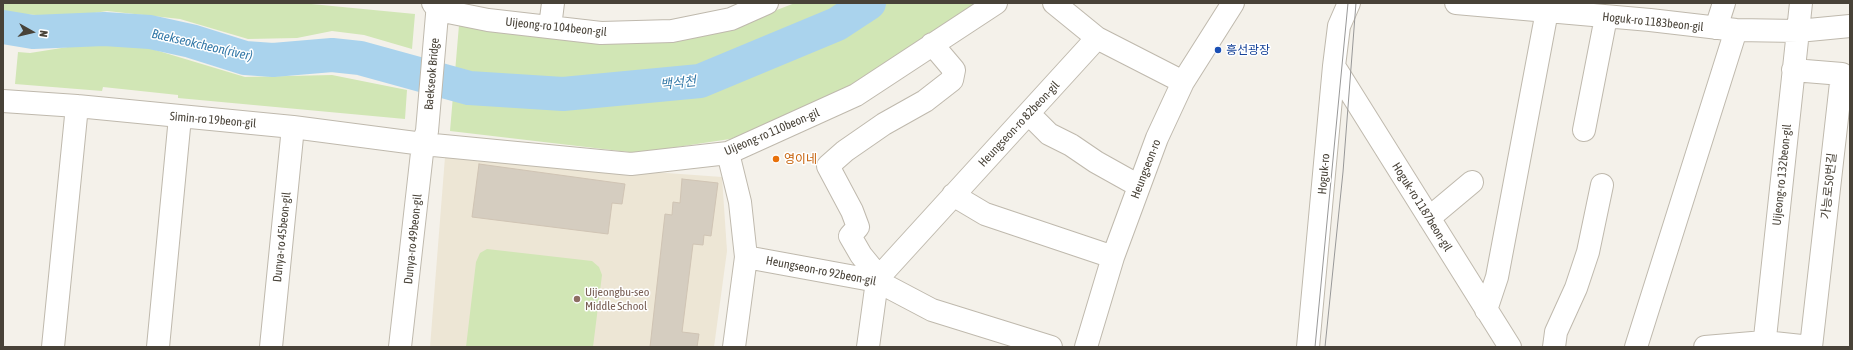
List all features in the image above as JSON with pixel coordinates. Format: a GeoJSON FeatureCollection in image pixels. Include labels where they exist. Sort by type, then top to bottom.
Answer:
{"type":"FeatureCollection","features":[{"type":"Feature","properties":{"kind":"street"},"geometry":{"type":"LineString","coordinates":[[550,27],[553,3]]}},
{"type":"Feature","properties":{"kind":"street","name":"Uijeong-ro 104beon-gil"},"geometry":{"type":"LineString","coordinates":[[437,8],[488,20],[601,33],[672,31],[731,19],[767,3]]}},
{"type":"Feature","properties":{"kind":"street","name":"Uijeong-ro 110beon-gil"},"geometry":{"type":"LineString","coordinates":[[425,138],[631,164],[728,153],[856,95],[996,3]]}},
{"type":"Feature","properties":{"kind":"street"},"geometry":{"type":"LineString","coordinates":[[1054,3],[1097,38],[1183,82]]}},
{"type":"Feature","properties":{"kind":"street","name":"Heungseon-ro"},"geometry":{"type":"LineString","coordinates":[[1086,347],[1113,257],[1157,138],[1183,82],[1233,3]]}},
{"type":"Feature","properties":{"kind":"street"},"geometry":{"type":"LineString","coordinates":[[1330,3],[1339,26]]}},
{"type":"Feature","properties":{"kind":"street","name":"Hoguk-ro"},"geometry":{"type":"LineString","coordinates":[[1308,347],[1334,66],[1339,26],[1349,3]]}},
{"type":"Feature","properties":{"kind":"street","name":"Hoguk-ro 1183beon-gil"},"geometry":{"type":"LineString","coordinates":[[1456,3],[1606,17],[1650,12],[1726,29],[1798,31],[1850,26]]}},
{"type":"Feature","properties":{"kind":"street"},"geometry":{"type":"LineString","coordinates":[[1636,347],[1726,29],[1724,3]]}},
{"type":"Feature","properties":{"kind":"street","name":"Uijeong-ro 132beon-gil"},"geometry":{"type":"LineString","coordinates":[[1764,344],[1801,3]]}},
{"type":"Feature","properties":{"kind":"street","name":"Baekseok Bridge"},"geometry":{"type":"LineString","coordinates":[[425,138],[437,8]]}},
{"type":"Feature","properties":{"kind":"street"},"geometry":{"type":"LineString","coordinates":[[1486,310],[1497,277],[1547,11]]}},
{"type":"Feature","properties":{"kind":"street"},"geometry":{"type":"LineString","coordinates":[[1584,130],[1606,17]]}},
{"type":"Feature","properties":{"kind":"street","name":"Heungseon-ro 82beon-gil"},"geometry":{"type":"LineString","coordinates":[[878,279],[1031,113],[1097,38]]}},
{"type":"Feature","properties":{"kind":"street"},"geometry":{"type":"LineString","coordinates":[[868,347],[878,279],[850,236],[858,227],[852,211],[828,166],[851,146],[884,124],[925,100],[952,80],[954,70],[932,44]]}},
{"type":"Feature","properties":{"kind":"street","name":"Hoguk-ro 1187beon-gil"},"geometry":{"type":"LineString","coordinates":[[1334,66],[1510,347]]}},
{"type":"Feature","properties":{"kind":"street","name":"가능로50번길"},"geometry":{"type":"LineString","coordinates":[[1794,70],[1842,74],[1811,347]]}},
{"type":"Feature","properties":{"kind":"street","name":"Simin-ro 19beon-gil"},"geometry":{"type":"LineString","coordinates":[[3,101],[77,106],[180,117],[425,138]]}},
{"type":"Feature","properties":{"kind":"street"},"geometry":{"type":"LineString","coordinates":[[53,347],[77,106]]}},
{"type":"Feature","properties":{"kind":"street"},"geometry":{"type":"LineString","coordinates":[[1031,113],[1034,119],[1049,134],[1071,145],[1096,162],[1139,186]]}},
{"type":"Feature","properties":{"kind":"street"},"geometry":{"type":"LineString","coordinates":[[158,347],[180,117]]}},
{"type":"Feature","properties":{"kind":"street","name":"Dunya-ro 45beon-gil"},"geometry":{"type":"LineString","coordinates":[[271,347],[293,127]]}},
{"type":"Feature","properties":{"kind":"street","name":"Dunya-ro 49beon-gil"},"geometry":{"type":"LineString","coordinates":[[400,347],[425,138]]}},
{"type":"Feature","properties":{"kind":"street"},"geometry":{"type":"LineString","coordinates":[[728,153],[740,202],[746,257],[734,347]]}},
{"type":"Feature","properties":{"kind":"street"},"geometry":{"type":"LineString","coordinates":[[1429,218],[1472,182]]}},
{"type":"Feature","properties":{"kind":"street"},"geometry":{"type":"LineString","coordinates":[[1554,347],[1556,332],[1576,288],[1588,252],[1602,185]]}},
{"type":"Feature","properties":{"kind":"street"},"geometry":{"type":"LineString","coordinates":[[953,196],[985,214],[1113,257]]}},
{"type":"Feature","properties":{"kind":"street","name":"Heungseon-ro 92beon-gil"},"geometry":{"type":"LineString","coordinates":[[746,257],[878,279],[932,310],[1051,347]]}},
{"type":"Feature","properties":{"kind":"street"},"geometry":{"type":"LineString","coordinates":[[1705,347],[1764,344],[1811,347]]}},
{"type":"Feature","properties":{"kind":"shaded area","name":"Uijeongbu-seo Middle School"},"geometry":{"type":"Polygon","coordinates":[[[445,157],[722,177],[727,251],[714,347],[430,347],[445,157]]]}},
{"type":"Feature","properties":{"kind":"green space"},"geometry":{"type":"Polygon","coordinates":[[[3,3],[301,3],[415,14],[412,49],[364,35],[332,31],[297,38],[248,39],[180,19],[107,11],[69,17],[3,13],[3,3]]]}},
{"type":"Feature","properties":{"kind":"green space"},"geometry":{"type":"Polygon","coordinates":[[[795,3],[985,3],[857,85],[763,127],[730,139],[637,153],[450,131],[459,25],[722,31],[795,3]]]}},
{"type":"Feature","properties":{"kind":"green space"},"geometry":{"type":"Polygon","coordinates":[[[99,42],[142,46],[245,77],[332,75],[407,90],[405,119],[178,98],[178,95],[103,87],[102,91],[15,84],[18,52],[30,53],[99,42]]]}},
{"type":"Feature","properties":{"kind":"green space"},"geometry":{"type":"Polygon","coordinates":[[[487,249],[592,261],[599,267],[602,275],[593,347],[466,347],[476,262],[480,253],[487,249]]]}},
{"type":"Feature","properties":{"kind":"building"},"geometry":{"type":"Polygon","coordinates":[[[479,164],[625,184],[622,204],[612,203],[608,234],[472,217],[479,164]]]}},
{"type":"Feature","properties":{"kind":"building"},"geometry":{"type":"Polygon","coordinates":[[[682,179],[718,183],[711,236],[704,235],[703,245],[693,244],[682,332],[699,334],[697,347],[650,347],[665,214],[672,215],[673,202],[680,203],[682,179]]]}},
{"type":"Feature","properties":{"kind":"waterway","name":"Baekseokcheon(river)"},"geometry":{"type":"LineString","coordinates":[[3,27],[33,32],[104,29],[150,32],[191,41],[245,58],[273,60],[332,55],[360,58],[469,88],[563,94],[700,81],[837,24],[869,3]]}},
{"type":"Feature","properties":{"kind":"tram line"},"geometry":{"type":"LineString","coordinates":[[1315,347],[1348,3]]}},
{"type":"Feature","properties":{"kind":"tram line"},"geometry":{"type":"LineString","coordinates":[[1325,347],[1343,172],[1356,3]]}},
{"type":"Feature","properties":{"kind":"place","name":"흥선광장"},"geometry":{"type":"Point","coordinates":[1218,50]}},
{"type":"Feature","properties":{"kind":"place","name":"영이네"},"geometry":{"type":"Point","coordinates":[776,159]}},
{"type":"Feature","properties":{"kind":"place","name":"Uijeongbu-seo Middle School"},"geometry":{"type":"Point","coordinates":[577,299]}},
{"type":"Feature","properties":{"kind":"water label","name":"백석천"},"geometry":{"type":"Point","coordinates":[678,83]}}]}
